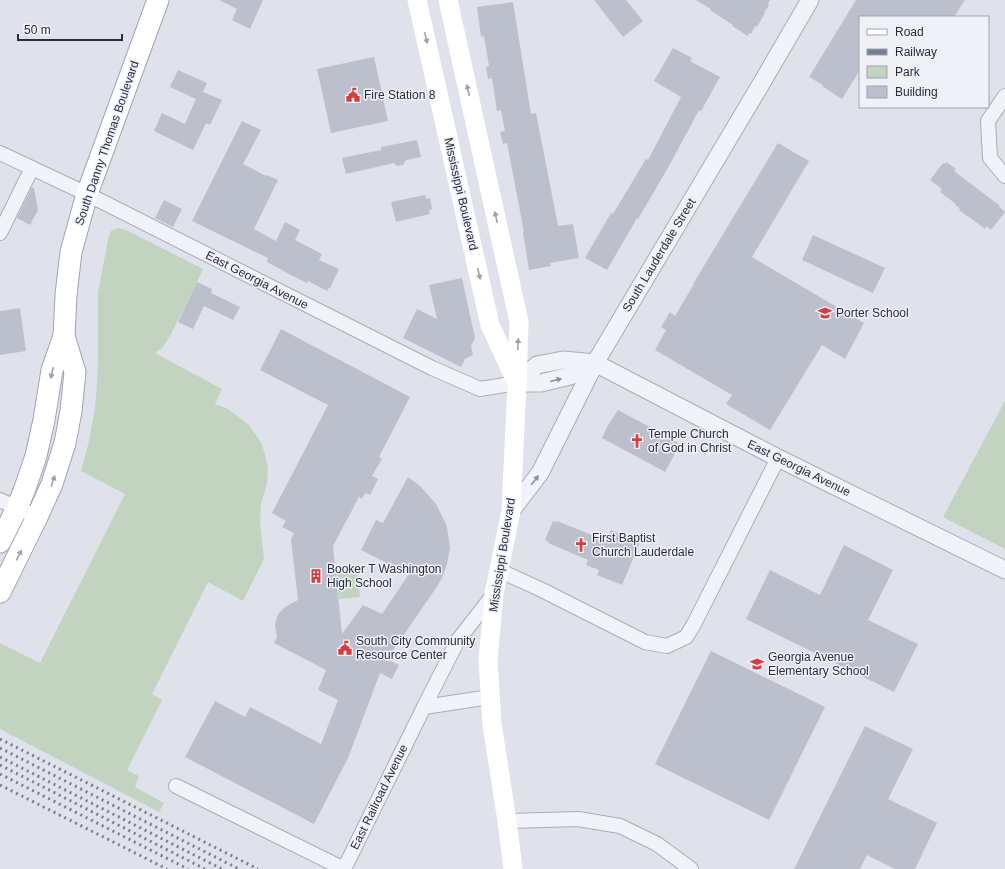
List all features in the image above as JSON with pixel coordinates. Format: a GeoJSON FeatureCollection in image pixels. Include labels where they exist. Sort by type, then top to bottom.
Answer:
{"type":"FeatureCollection","features":[{"type":"Feature","properties":{"kind":"main road","name":"South Danny Thomas Boulevard"},"geometry":{"type":"LineString","coordinates":[[0,542],[8,504],[24,491],[36,456],[44,420],[52,370],[64,336],[66,295],[71,252],[87,194],[158,0]]}},
{"type":"Feature","properties":{"kind":"main road","name":"Mississippi Boulevard"},"geometry":{"type":"LineString","coordinates":[[418,0],[490,325],[517,383]]}},
{"type":"Feature","properties":{"kind":"main road","name":"Mississippi Boulevard"},"geometry":{"type":"LineString","coordinates":[[448,0],[519,322],[511,511],[494,594],[488,660],[492,724],[513,869]]}},
{"type":"Feature","properties":{"kind":"main road"},"geometry":{"type":"LineString","coordinates":[[432,67],[462,61]]}},
{"type":"Feature","properties":{"kind":"main road","name":"South Danny Thomas Boulevard"},"geometry":{"type":"LineString","coordinates":[[0,592],[52,484],[65,443],[71,411],[75,372],[64,336]]}},
{"type":"Feature","properties":{"kind":"street","name":"South Lauderdale Street"},"geometry":{"type":"LineString","coordinates":[[511,511],[540,473],[595,363],[810,0]]}},
{"type":"Feature","properties":{"kind":"street"},"geometry":{"type":"LineString","coordinates":[[1005,96],[988,121],[990,158],[1005,176]]}},
{"type":"Feature","properties":{"kind":"street","name":"East Georgia Avenue"},"geometry":{"type":"LineString","coordinates":[[0,153],[87,194],[425,364],[480,389],[517,383],[537,365],[563,360],[595,363],[778,458],[1005,570]]}},
{"type":"Feature","properties":{"kind":"street"},"geometry":{"type":"LineString","coordinates":[[0,233],[32,168]]}},
{"type":"Feature","properties":{"kind":"street"},"geometry":{"type":"LineString","coordinates":[[498,570],[542,590],[645,642],[668,646],[686,637],[694,624],[778,458]]}},
{"type":"Feature","properties":{"kind":"street"},"geometry":{"type":"LineString","coordinates":[[8,504],[37,517]]}},
{"type":"Feature","properties":{"kind":"street","name":"East Railroad Avenue"},"geometry":{"type":"LineString","coordinates":[[176,786],[344,869],[458,640],[494,594]]}},
{"type":"Feature","properties":{"kind":"street"},"geometry":{"type":"LineString","coordinates":[[424,707],[490,697]]}},
{"type":"Feature","properties":{"kind":"street"},"geometry":{"type":"LineString","coordinates":[[507,821],[578,819],[620,826],[657,844],[691,869]]}},
{"type":"Feature","properties":{"kind":"green space"},"geometry":{"type":"Polygon","coordinates":[[[118,228],[126,230],[203,269],[170,336],[163,347],[155,353],[222,389],[215,404],[228,409],[248,424],[261,442],[268,468],[267,483],[261,504],[260,522],[264,559],[243,601],[208,582],[152,694],[162,700],[127,770],[139,776],[135,787],[164,803],[159,812],[0,729],[0,643],[40,663],[125,494],[81,471],[95,409],[98,360],[98,293],[108,239],[111,231],[118,228]]]}},
{"type":"Feature","properties":{"kind":"green space"},"geometry":{"type":"Polygon","coordinates":[[[1005,401],[1005,549],[943,517],[1005,401]]]}},
{"type":"Feature","properties":{"kind":"green space"},"geometry":{"type":"Polygon","coordinates":[[[357,570],[360,597],[339,599],[336,573],[357,570]]]}},
{"type":"Feature","properties":{"kind":"building"},"geometry":{"type":"Polygon","coordinates":[[[219,0],[263,0],[250,29],[232,20],[237,9],[219,0]]]}},
{"type":"Feature","properties":{"kind":"building"},"geometry":{"type":"Polygon","coordinates":[[[594,0],[626,0],[643,21],[623,37],[594,0]]]}},
{"type":"Feature","properties":{"kind":"building"},"geometry":{"type":"Polygon","coordinates":[[[696,0],[770,0],[769,5],[757,27],[755,26],[751,34],[749,33],[748,36],[696,0]]]}},
{"type":"Feature","properties":{"kind":"building"},"geometry":{"type":"Polygon","coordinates":[[[856,0],[965,0],[955,16],[859,16],[859,72],[842,99],[809,77],[856,0]]]}},
{"type":"Feature","properties":{"kind":"building"},"geometry":{"type":"Polygon","coordinates":[[[513,2],[531,114],[536,113],[558,226],[573,224],[579,258],[550,263],[551,266],[529,270],[524,232],[507,143],[503,144],[500,132],[505,131],[501,110],[497,111],[492,78],[488,79],[486,67],[489,66],[484,36],[481,37],[477,7],[513,2]]]}},
{"type":"Feature","properties":{"kind":"building"},"geometry":{"type":"Polygon","coordinates":[[[673,48],[692,58],[690,61],[720,77],[701,111],[699,110],[669,166],[607,270],[585,258],[611,213],[613,214],[646,159],[648,160],[681,97],[654,81],[673,48]]]}},
{"type":"Feature","properties":{"kind":"building","name":"Fire Station 8"},"geometry":{"type":"Polygon","coordinates":[[[374,57],[388,121],[331,133],[317,69],[374,57]]]}},
{"type":"Feature","properties":{"kind":"building"},"geometry":{"type":"Polygon","coordinates":[[[178,70],[207,83],[203,92],[222,100],[210,125],[206,123],[193,150],[154,131],[162,113],[185,124],[196,99],[170,87],[178,70]]]}},
{"type":"Feature","properties":{"kind":"building"},"geometry":{"type":"Polygon","coordinates":[[[242,121],[261,130],[243,164],[266,176],[267,175],[278,180],[254,229],[276,241],[285,222],[300,230],[295,240],[322,254],[319,260],[339,269],[327,291],[308,281],[307,283],[291,275],[267,262],[268,258],[192,221],[242,121]]]}},
{"type":"Feature","properties":{"kind":"building"},"geometry":{"type":"Polygon","coordinates":[[[417,140],[421,157],[406,160],[403,165],[397,166],[394,163],[346,174],[342,158],[381,150],[381,147],[417,140]]]}},
{"type":"Feature","properties":{"kind":"building"},"geometry":{"type":"Polygon","coordinates":[[[778,143],[809,161],[752,257],[864,323],[845,359],[822,345],[770,430],[726,404],[732,395],[655,350],[666,330],[661,327],[670,312],[675,316],[778,143]]]}},
{"type":"Feature","properties":{"kind":"building"},"geometry":{"type":"Polygon","coordinates":[[[946,162],[956,169],[954,171],[1000,206],[999,207],[1005,212],[991,230],[986,226],[985,229],[959,210],[960,208],[955,205],[956,204],[940,192],[942,189],[930,180],[943,163],[944,164],[946,162]]]}},
{"type":"Feature","properties":{"kind":"building"},"geometry":{"type":"Polygon","coordinates":[[[32,187],[34,188],[38,210],[30,225],[17,218],[32,187]]]}},
{"type":"Feature","properties":{"kind":"building"},"geometry":{"type":"Polygon","coordinates":[[[425,195],[426,199],[430,198],[432,209],[429,210],[430,214],[396,222],[391,202],[425,195]]]}},
{"type":"Feature","properties":{"kind":"building"},"geometry":{"type":"Polygon","coordinates":[[[164,200],[182,209],[173,227],[155,218],[164,200]]]}},
{"type":"Feature","properties":{"kind":"building"},"geometry":{"type":"Polygon","coordinates":[[[813,235],[885,268],[873,293],[802,260],[813,235]]]}},
{"type":"Feature","properties":{"kind":"building"},"geometry":{"type":"Polygon","coordinates":[[[462,278],[475,338],[471,346],[473,355],[465,359],[461,367],[403,338],[417,309],[437,319],[429,285],[462,278]]]}},
{"type":"Feature","properties":{"kind":"building"},"geometry":{"type":"Polygon","coordinates":[[[197,282],[212,289],[211,293],[240,307],[233,320],[204,306],[193,329],[178,322],[197,282]]]}},
{"type":"Feature","properties":{"kind":"building"},"geometry":{"type":"Polygon","coordinates":[[[20,308],[26,351],[0,355],[0,311],[20,308]]]}},
{"type":"Feature","properties":{"kind":"building","name":"Booker T Washington High School"},"geometry":{"type":"Polygon","coordinates":[[[281,329],[410,397],[379,457],[382,459],[372,476],[378,479],[370,495],[365,493],[362,499],[359,497],[333,546],[342,634],[363,605],[382,614],[409,574],[361,550],[376,520],[383,523],[408,477],[420,486],[436,504],[447,527],[450,548],[447,564],[442,578],[387,659],[399,665],[392,679],[380,673],[348,758],[314,824],[185,757],[215,701],[245,717],[250,707],[321,744],[338,700],[318,690],[326,670],[274,643],[277,637],[275,624],[278,614],[285,607],[298,600],[291,539],[294,533],[282,527],[286,521],[272,513],[328,405],[260,370],[281,329]]]}},
{"type":"Feature","properties":{"kind":"building"},"geometry":{"type":"Polygon","coordinates":[[[618,410],[680,444],[665,472],[602,438],[618,410]]]}},
{"type":"Feature","properties":{"kind":"building"},"geometry":{"type":"Polygon","coordinates":[[[553,521],[557,521],[597,537],[598,534],[608,538],[611,530],[640,542],[622,585],[597,575],[599,570],[586,565],[588,560],[548,543],[549,542],[545,540],[553,521]]]}},
{"type":"Feature","properties":{"kind":"building"},"geometry":{"type":"Polygon","coordinates":[[[844,545],[893,570],[868,620],[918,644],[894,692],[746,619],[770,570],[820,595],[844,545]]]}},
{"type":"Feature","properties":{"kind":"building"},"geometry":{"type":"Polygon","coordinates":[[[711,651],[825,707],[769,820],[655,764],[711,651]]]}},
{"type":"Feature","properties":{"kind":"building"},"geometry":{"type":"Polygon","coordinates":[[[865,726],[913,749],[888,799],[937,823],[915,869],[895,869],[867,855],[860,869],[794,869],[865,726]]]}},
{"type":"Feature","properties":{"kind":"railway"},"geometry":{"type":"LineString","coordinates":[[0,739],[258,869]]}},
{"type":"Feature","properties":{"kind":"railway"},"geometry":{"type":"LineString","coordinates":[[0,748],[239,869]]}},
{"type":"Feature","properties":{"kind":"railway"},"geometry":{"type":"LineString","coordinates":[[0,757],[222,869]]}},
{"type":"Feature","properties":{"kind":"railway"},"geometry":{"type":"LineString","coordinates":[[0,765],[205,869]]}},
{"type":"Feature","properties":{"kind":"railway"},"geometry":{"type":"LineString","coordinates":[[0,774],[188,869]]}},
{"type":"Feature","properties":{"kind":"railway"},"geometry":{"type":"LineString","coordinates":[[0,785],[167,869]]}},
{"type":"Feature","properties":{"kind":"place","name":"Fire Station 8"},"geometry":{"type":"Point","coordinates":[353,95]}},
{"type":"Feature","properties":{"kind":"place","name":"Porter School"},"geometry":{"type":"Point","coordinates":[825,313]}},
{"type":"Feature","properties":{"kind":"place","name":"Temple Church of God in Christ"},"geometry":{"type":"Point","coordinates":[637,441]}},
{"type":"Feature","properties":{"kind":"place","name":"First Baptist Church Lauderdale"},"geometry":{"type":"Point","coordinates":[581,545]}},
{"type":"Feature","properties":{"kind":"place","name":"Booker T Washington High School"},"geometry":{"type":"Point","coordinates":[316,576]}},
{"type":"Feature","properties":{"kind":"place","name":"South City Community Resource Center"},"geometry":{"type":"Point","coordinates":[345,648]}},
{"type":"Feature","properties":{"kind":"place","name":"Georgia Avenue Elementary School"},"geometry":{"type":"Point","coordinates":[757,664]}}]}
